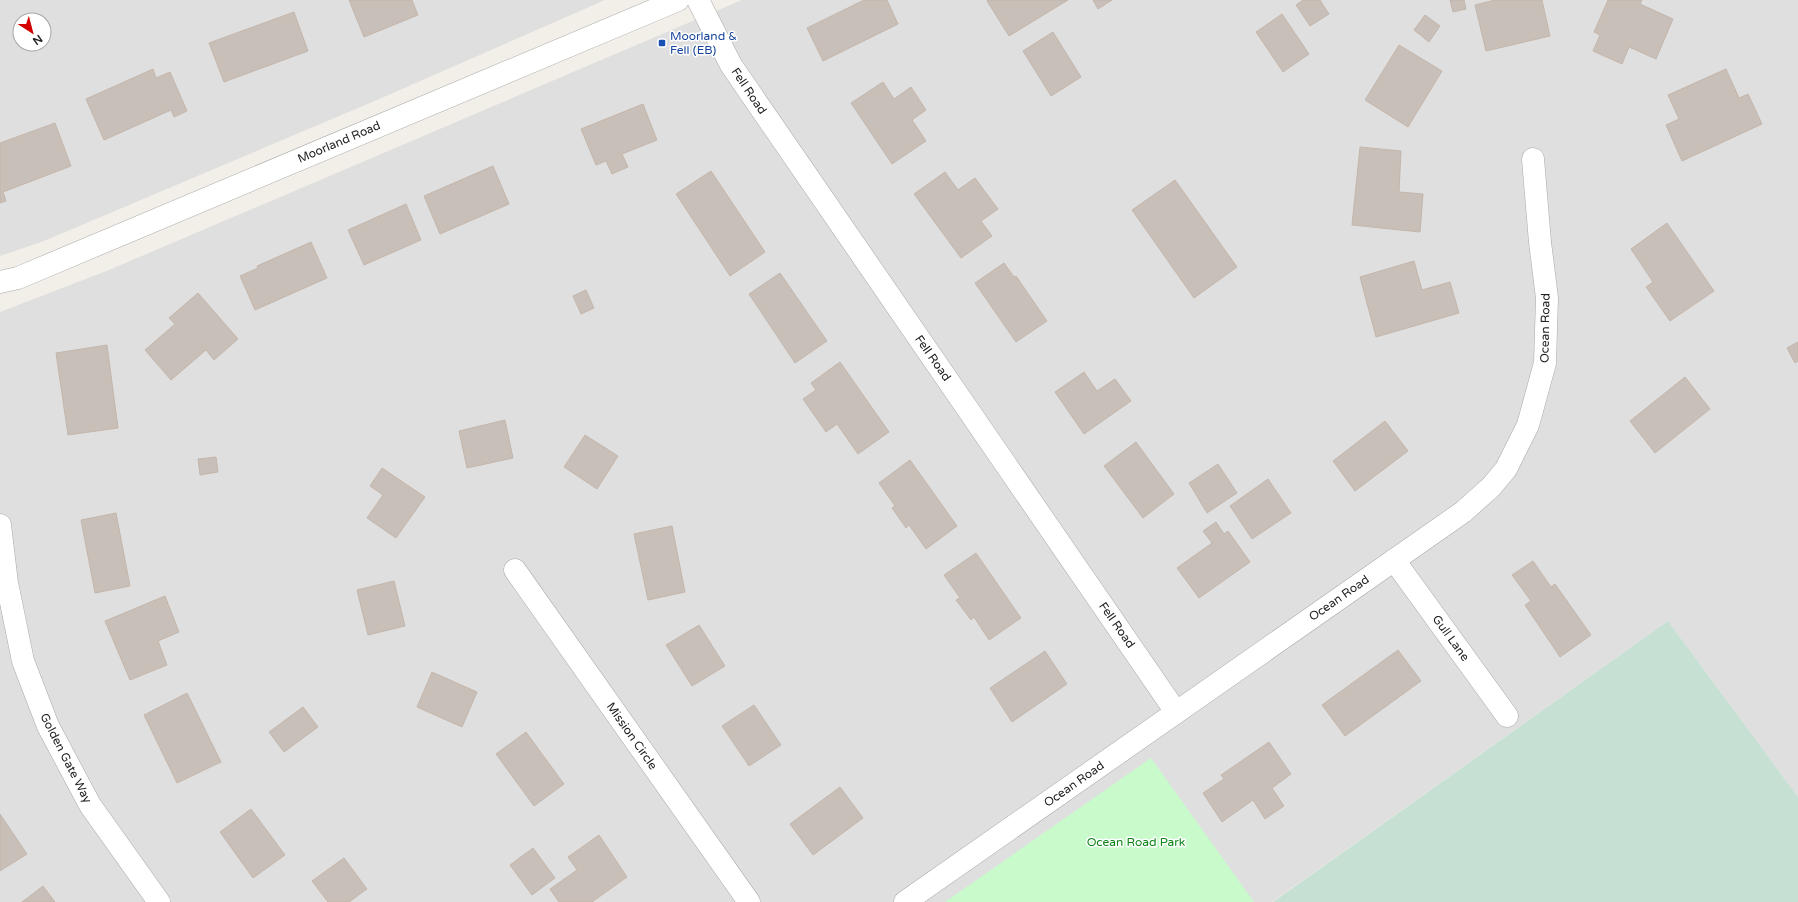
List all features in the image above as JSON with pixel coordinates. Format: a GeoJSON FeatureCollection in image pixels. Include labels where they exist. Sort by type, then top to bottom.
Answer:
{"type":"FeatureCollection","features":[{"type":"Feature","properties":{"kind":"street","name":"Moorland Road"},"geometry":{"type":"LineString","coordinates":[[0,282],[18,278],[678,0]]}},
{"type":"Feature","properties":{"kind":"street","name":"Fell Road"},"geometry":{"type":"LineString","coordinates":[[698,0],[731,65],[1176,712]]}},
{"type":"Feature","properties":{"kind":"street","name":"Ocean Road"},"geometry":{"type":"LineString","coordinates":[[905,902],[1463,512],[1491,487],[1506,469],[1528,425],[1546,363],[1547,298],[1540,242],[1533,159]]}},
{"type":"Feature","properties":{"kind":"street","name":"Golden Gate Way"},"geometry":{"type":"LineString","coordinates":[[0,525],[7,582],[23,661],[48,726],[90,804],[158,902]]}},
{"type":"Feature","properties":{"kind":"street","name":"Gull Lane"},"geometry":{"type":"LineString","coordinates":[[1394,560],[1507,716]]}},
{"type":"Feature","properties":{"kind":"street","name":"Mission Circle"},"geometry":{"type":"LineString","coordinates":[[515,570],[749,902]]}},
{"type":"Feature","properties":{"kind":"shaded area"},"geometry":{"type":"Polygon","coordinates":[[[0,0],[605,0],[377,100],[44,241],[0,256],[0,0]]]}},
{"type":"Feature","properties":{"kind":"shaded area"},"geometry":{"type":"Polygon","coordinates":[[[742,0],[1798,0],[1798,797],[1668,621],[1272,902],[0,902],[0,312],[109,270],[742,0]]]}},
{"type":"Feature","properties":{"kind":"green space"},"geometry":{"type":"Polygon","coordinates":[[[1668,621],[1798,797],[1798,902],[1273,902],[1668,621]]]}},
{"type":"Feature","properties":{"kind":"green space","name":"Ocean Road Park"},"geometry":{"type":"Polygon","coordinates":[[[1151,758],[1254,902],[945,902],[1151,758]]]}},
{"type":"Feature","properties":{"kind":"building"},"geometry":{"type":"Polygon","coordinates":[[[349,0],[412,0],[418,15],[364,37],[349,0]]]}},
{"type":"Feature","properties":{"kind":"building"},"geometry":{"type":"Polygon","coordinates":[[[864,0],[887,0],[898,24],[823,61],[807,28],[864,0]]]}},
{"type":"Feature","properties":{"kind":"building"},"geometry":{"type":"Polygon","coordinates":[[[1068,0],[1009,36],[987,1],[1068,0]]]}},
{"type":"Feature","properties":{"kind":"building"},"geometry":{"type":"Polygon","coordinates":[[[1093,0],[1112,0],[1098,9],[1093,0]]]}},
{"type":"Feature","properties":{"kind":"building"},"geometry":{"type":"Polygon","coordinates":[[[1303,0],[1320,0],[1329,14],[1310,26],[1296,5],[1303,0]]]}},
{"type":"Feature","properties":{"kind":"building"},"geometry":{"type":"Polygon","coordinates":[[[1450,0],[1464,0],[1466,9],[1453,12],[1450,0]]]}},
{"type":"Feature","properties":{"kind":"building"},"geometry":{"type":"Polygon","coordinates":[[[1495,0],[1542,0],[1550,36],[1486,51],[1475,5],[1495,0]]]}},
{"type":"Feature","properties":{"kind":"building"},"geometry":{"type":"Polygon","coordinates":[[[1608,0],[1642,0],[1640,4],[1673,19],[1656,59],[1629,47],[1622,64],[1593,51],[1600,35],[1594,32],[1608,0]]]}},
{"type":"Feature","properties":{"kind":"building"},"geometry":{"type":"Polygon","coordinates":[[[294,12],[308,51],[224,82],[209,43],[294,12]]]}},
{"type":"Feature","properties":{"kind":"building"},"geometry":{"type":"Polygon","coordinates":[[[1282,14],[1309,54],[1283,72],[1256,32],[1282,14]]]}},
{"type":"Feature","properties":{"kind":"building"},"geometry":{"type":"Polygon","coordinates":[[[1425,15],[1440,26],[1429,42],[1414,30],[1425,15]]]}},
{"type":"Feature","properties":{"kind":"building"},"geometry":{"type":"Polygon","coordinates":[[[1053,32],[1081,77],[1051,96],[1023,51],[1053,32]]]}},
{"type":"Feature","properties":{"kind":"building"},"geometry":{"type":"Polygon","coordinates":[[[1399,45],[1442,71],[1408,127],[1365,100],[1399,45]]]}},
{"type":"Feature","properties":{"kind":"building"},"geometry":{"type":"Polygon","coordinates":[[[153,69],[156,78],[170,72],[187,111],[174,117],[171,110],[104,140],[86,99],[153,69]]]}},
{"type":"Feature","properties":{"kind":"building"},"geometry":{"type":"Polygon","coordinates":[[[1726,69],[1739,98],[1748,94],[1762,124],[1682,161],[1666,125],[1679,119],[1668,95],[1726,69]]]}},
{"type":"Feature","properties":{"kind":"building"},"geometry":{"type":"Polygon","coordinates":[[[883,82],[894,99],[911,87],[926,110],[912,120],[926,141],[892,164],[851,103],[883,82]]]}},
{"type":"Feature","properties":{"kind":"building"},"geometry":{"type":"Polygon","coordinates":[[[643,104],[657,140],[622,154],[628,167],[612,174],[606,161],[596,165],[581,129],[643,104]]]}},
{"type":"Feature","properties":{"kind":"building"},"geometry":{"type":"Polygon","coordinates":[[[55,123],[71,166],[3,192],[6,201],[0,203],[0,143],[55,123]]]}},
{"type":"Feature","properties":{"kind":"building"},"geometry":{"type":"Polygon","coordinates":[[[1360,147],[1401,151],[1399,192],[1423,194],[1420,232],[1352,225],[1360,147]]]}},
{"type":"Feature","properties":{"kind":"building"},"geometry":{"type":"Polygon","coordinates":[[[493,166],[509,204],[440,234],[424,196],[493,166]]]}},
{"type":"Feature","properties":{"kind":"building"},"geometry":{"type":"Polygon","coordinates":[[[711,171],[765,252],[730,276],[676,194],[711,171]]]}},
{"type":"Feature","properties":{"kind":"building"},"geometry":{"type":"Polygon","coordinates":[[[945,172],[958,190],[975,178],[998,209],[981,221],[992,236],[961,258],[914,194],[945,172]]]}},
{"type":"Feature","properties":{"kind":"building"},"geometry":{"type":"Polygon","coordinates":[[[1175,180],[1237,267],[1194,298],[1132,210],[1175,180]]]}},
{"type":"Feature","properties":{"kind":"building"},"geometry":{"type":"Polygon","coordinates":[[[406,204],[421,240],[364,265],[348,230],[406,204]]]}},
{"type":"Feature","properties":{"kind":"building"},"geometry":{"type":"Polygon","coordinates":[[[1667,223],[1714,291],[1670,321],[1646,287],[1653,282],[1631,249],[1667,223]]]}},
{"type":"Feature","properties":{"kind":"building"},"geometry":{"type":"Polygon","coordinates":[[[311,242],[327,278],[255,310],[240,276],[258,268],[257,266],[311,242]]]}},
{"type":"Feature","properties":{"kind":"building"},"geometry":{"type":"Polygon","coordinates":[[[1414,261],[1422,290],[1450,282],[1459,313],[1376,337],[1360,277],[1414,261]]]}},
{"type":"Feature","properties":{"kind":"building"},"geometry":{"type":"Polygon","coordinates":[[[1004,263],[1014,277],[1016,276],[1047,321],[1016,342],[975,283],[1004,263]]]}},
{"type":"Feature","properties":{"kind":"building"},"geometry":{"type":"Polygon","coordinates":[[[780,273],[827,341],[795,363],[749,294],[780,273]]]}},
{"type":"Feature","properties":{"kind":"building"},"geometry":{"type":"Polygon","coordinates":[[[586,290],[594,308],[581,314],[573,296],[586,290]]]}},
{"type":"Feature","properties":{"kind":"building"},"geometry":{"type":"Polygon","coordinates":[[[198,293],[238,339],[214,360],[206,350],[171,380],[145,350],[175,324],[169,318],[198,293]]]}},
{"type":"Feature","properties":{"kind":"building"},"geometry":{"type":"Polygon","coordinates":[[[1798,342],[1798,361],[1795,363],[1787,348],[1798,342]]]}},
{"type":"Feature","properties":{"kind":"building"},"geometry":{"type":"Polygon","coordinates":[[[107,345],[118,428],[68,435],[56,353],[107,345]]]}},
{"type":"Feature","properties":{"kind":"building"},"geometry":{"type":"Polygon","coordinates":[[[840,362],[889,432],[858,454],[837,424],[826,432],[803,399],[816,390],[811,383],[840,362]]]}},
{"type":"Feature","properties":{"kind":"building"},"geometry":{"type":"Polygon","coordinates":[[[1084,372],[1097,391],[1115,379],[1131,401],[1084,434],[1055,392],[1084,372]]]}},
{"type":"Feature","properties":{"kind":"building"},"geometry":{"type":"Polygon","coordinates":[[[1685,377],[1710,409],[1655,453],[1630,421],[1685,377]]]}},
{"type":"Feature","properties":{"kind":"building"},"geometry":{"type":"Polygon","coordinates":[[[505,420],[513,458],[467,468],[459,431],[505,420]]]}},
{"type":"Feature","properties":{"kind":"building"},"geometry":{"type":"Polygon","coordinates":[[[1385,421],[1408,451],[1355,491],[1333,461],[1385,421]]]}},
{"type":"Feature","properties":{"kind":"building"},"geometry":{"type":"Polygon","coordinates":[[[585,435],[618,456],[597,489],[564,467],[585,435]]]}},
{"type":"Feature","properties":{"kind":"building"},"geometry":{"type":"Polygon","coordinates":[[[1136,442],[1174,494],[1143,518],[1104,466],[1136,442]]]}},
{"type":"Feature","properties":{"kind":"building"},"geometry":{"type":"Polygon","coordinates":[[[216,457],[218,472],[200,475],[198,459],[216,457]]]}},
{"type":"Feature","properties":{"kind":"building"},"geometry":{"type":"Polygon","coordinates":[[[910,460],[957,526],[926,549],[909,525],[906,528],[892,508],[895,506],[879,483],[910,460]]]}},
{"type":"Feature","properties":{"kind":"building"},"geometry":{"type":"Polygon","coordinates":[[[1218,464],[1237,493],[1207,513],[1189,483],[1218,464]]]}},
{"type":"Feature","properties":{"kind":"building"},"geometry":{"type":"Polygon","coordinates":[[[382,468],[425,497],[396,538],[367,518],[383,495],[370,486],[382,468]]]}},
{"type":"Feature","properties":{"kind":"building"},"geometry":{"type":"Polygon","coordinates":[[[1268,479],[1291,513],[1252,539],[1230,506],[1268,479]]]}},
{"type":"Feature","properties":{"kind":"building"},"geometry":{"type":"Polygon","coordinates":[[[116,513],[130,586],[95,593],[81,520],[116,513]]]}},
{"type":"Feature","properties":{"kind":"building"},"geometry":{"type":"Polygon","coordinates":[[[1216,522],[1224,534],[1228,531],[1250,562],[1199,598],[1177,568],[1212,543],[1203,531],[1216,522]]]}},
{"type":"Feature","properties":{"kind":"building"},"geometry":{"type":"Polygon","coordinates":[[[672,526],[685,592],[648,600],[634,534],[672,526]]]}},
{"type":"Feature","properties":{"kind":"building"},"geometry":{"type":"Polygon","coordinates":[[[976,553],[1021,618],[989,640],[974,617],[971,620],[956,600],[960,598],[944,575],[976,553]]]}},
{"type":"Feature","properties":{"kind":"building"},"geometry":{"type":"Polygon","coordinates":[[[1533,561],[1551,587],[1555,584],[1591,635],[1560,657],[1525,605],[1531,601],[1512,575],[1533,561]]]}},
{"type":"Feature","properties":{"kind":"building"},"geometry":{"type":"Polygon","coordinates":[[[394,581],[405,626],[368,635],[357,590],[394,581]]]}},
{"type":"Feature","properties":{"kind":"building"},"geometry":{"type":"Polygon","coordinates":[[[165,596],[179,632],[158,641],[167,665],[130,680],[105,621],[165,596]]]}},
{"type":"Feature","properties":{"kind":"building"},"geometry":{"type":"Polygon","coordinates":[[[699,625],[725,666],[692,686],[666,645],[699,625]]]}},
{"type":"Feature","properties":{"kind":"building"},"geometry":{"type":"Polygon","coordinates":[[[1398,650],[1421,681],[1345,736],[1322,705],[1398,650]]]}},
{"type":"Feature","properties":{"kind":"building"},"geometry":{"type":"Polygon","coordinates":[[[1045,651],[1067,684],[1012,722],[990,688],[1045,651]]]}},
{"type":"Feature","properties":{"kind":"building"},"geometry":{"type":"Polygon","coordinates":[[[432,672],[477,692],[462,727],[417,707],[432,672]]]}},
{"type":"Feature","properties":{"kind":"building"},"geometry":{"type":"Polygon","coordinates":[[[187,693],[221,762],[177,783],[144,715],[187,693]]]}},
{"type":"Feature","properties":{"kind":"building"},"geometry":{"type":"Polygon","coordinates":[[[754,705],[781,745],[749,766],[722,726],[754,705]]]}},
{"type":"Feature","properties":{"kind":"building"},"geometry":{"type":"Polygon","coordinates":[[[303,707],[318,727],[284,752],[269,732],[303,707]]]}},
{"type":"Feature","properties":{"kind":"building"},"geometry":{"type":"Polygon","coordinates":[[[526,732],[564,784],[534,806],[496,754],[526,732]]]}},
{"type":"Feature","properties":{"kind":"building"},"geometry":{"type":"Polygon","coordinates":[[[1269,742],[1291,774],[1272,788],[1284,806],[1265,819],[1253,800],[1222,822],[1203,793],[1224,779],[1221,775],[1269,742]]]}},
{"type":"Feature","properties":{"kind":"building"},"geometry":{"type":"Polygon","coordinates":[[[840,787],[863,818],[813,855],[790,824],[840,787]]]}},
{"type":"Feature","properties":{"kind":"building"},"geometry":{"type":"Polygon","coordinates":[[[251,809],[285,855],[253,878],[220,832],[251,809]]]}},
{"type":"Feature","properties":{"kind":"building"},"geometry":{"type":"Polygon","coordinates":[[[0,814],[27,854],[0,871],[0,814]]]}},
{"type":"Feature","properties":{"kind":"building"},"geometry":{"type":"Polygon","coordinates":[[[599,835],[627,877],[592,902],[559,902],[550,889],[577,870],[568,857],[599,835]]]}},
{"type":"Feature","properties":{"kind":"building"},"geometry":{"type":"Polygon","coordinates":[[[533,848],[555,878],[532,895],[510,865],[533,848]]]}},
{"type":"Feature","properties":{"kind":"building"},"geometry":{"type":"Polygon","coordinates":[[[344,858],[367,889],[349,902],[328,902],[312,881],[344,858]]]}},
{"type":"Feature","properties":{"kind":"building"},"geometry":{"type":"Polygon","coordinates":[[[43,886],[55,902],[22,902],[43,886]]]}},
{"type":"Feature","properties":{"kind":"place","name":"Moorland & Fell (EB)"},"geometry":{"type":"Point","coordinates":[662,43]}}]}
